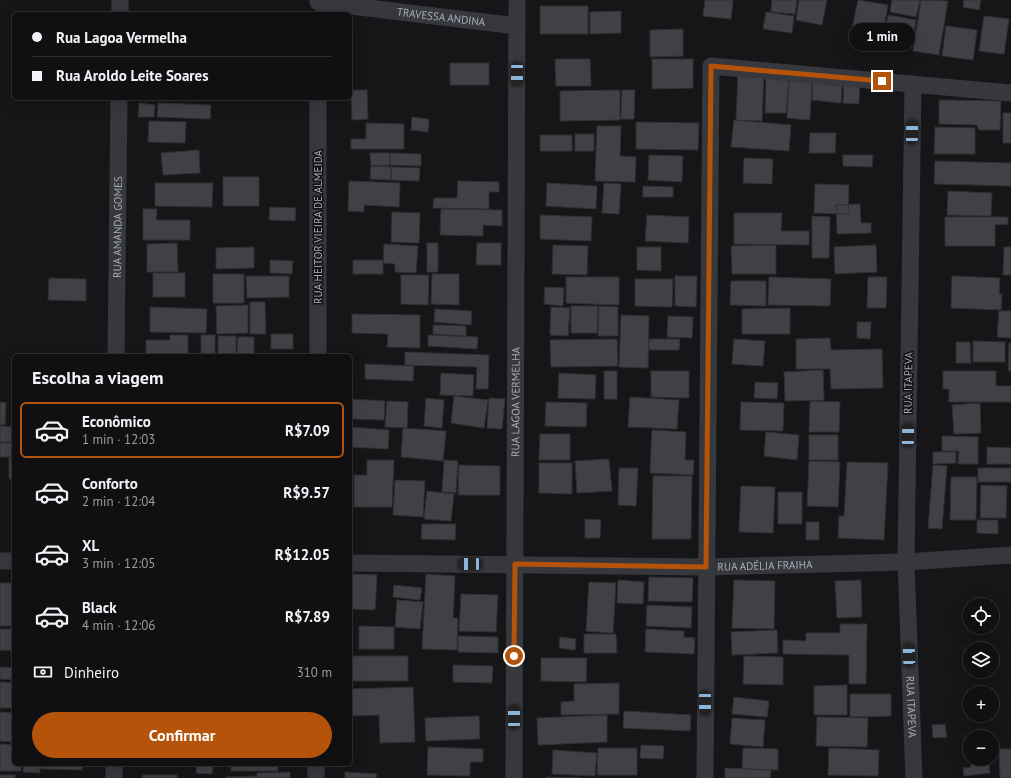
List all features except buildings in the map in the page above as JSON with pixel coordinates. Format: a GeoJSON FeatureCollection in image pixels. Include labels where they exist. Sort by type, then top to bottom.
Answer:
{"type":"FeatureCollection","features":[{"type":"Feature","properties":{"kind":"street"},"geometry":{"type":"LineString","coordinates":[[120,0],[120,12]]}},
{"type":"Feature","properties":{"kind":"street","name":"RUA LAGOA VERMELHA"},"geometry":{"type":"LineString","coordinates":[[514,778],[517,0]]}},
{"type":"Feature","properties":{"kind":"street","name":"TRAVESSA ANDINA"},"geometry":{"type":"LineString","coordinates":[[318,5],[518,26]]}},
{"type":"Feature","properties":{"kind":"street"},"geometry":{"type":"LineString","coordinates":[[705,778],[711,66],[1011,93]]}},
{"type":"Feature","properties":{"kind":"street","name":"RUA ITAPEVA"},"geometry":{"type":"LineString","coordinates":[[913,84],[906,562],[914,778]]}},
{"type":"Feature","properties":{"kind":"street","name":"RUA AMANDA GOMES"},"geometry":{"type":"LineString","coordinates":[[116,354],[119,100]]}},
{"type":"Feature","properties":{"kind":"street","name":"RUA HEITOR VIEIRA DE ALMEIDA"},"geometry":{"type":"LineString","coordinates":[[318,100],[318,354]]}},
{"type":"Feature","properties":{"kind":"street","name":"RUA ADÉLIA FRAIHA"},"geometry":{"type":"LineString","coordinates":[[352,563],[706,567],[906,562],[1011,555]]}},
{"type":"Feature","properties":{"kind":"street"},"geometry":{"type":"LineString","coordinates":[[0,561],[12,561]]}},
{"type":"Feature","properties":{"kind":"street"},"geometry":{"type":"LineString","coordinates":[[114,766],[114,778]]}},
{"type":"Feature","properties":{"kind":"street"},"geometry":{"type":"LineString","coordinates":[[316,766],[316,778]]}},
{"type":"Feature","properties":{"kind":"route"},"geometry":{"type":"LineString","coordinates":[[514,656],[515,564],[706,567],[711,66],[882,81]]}}]}
